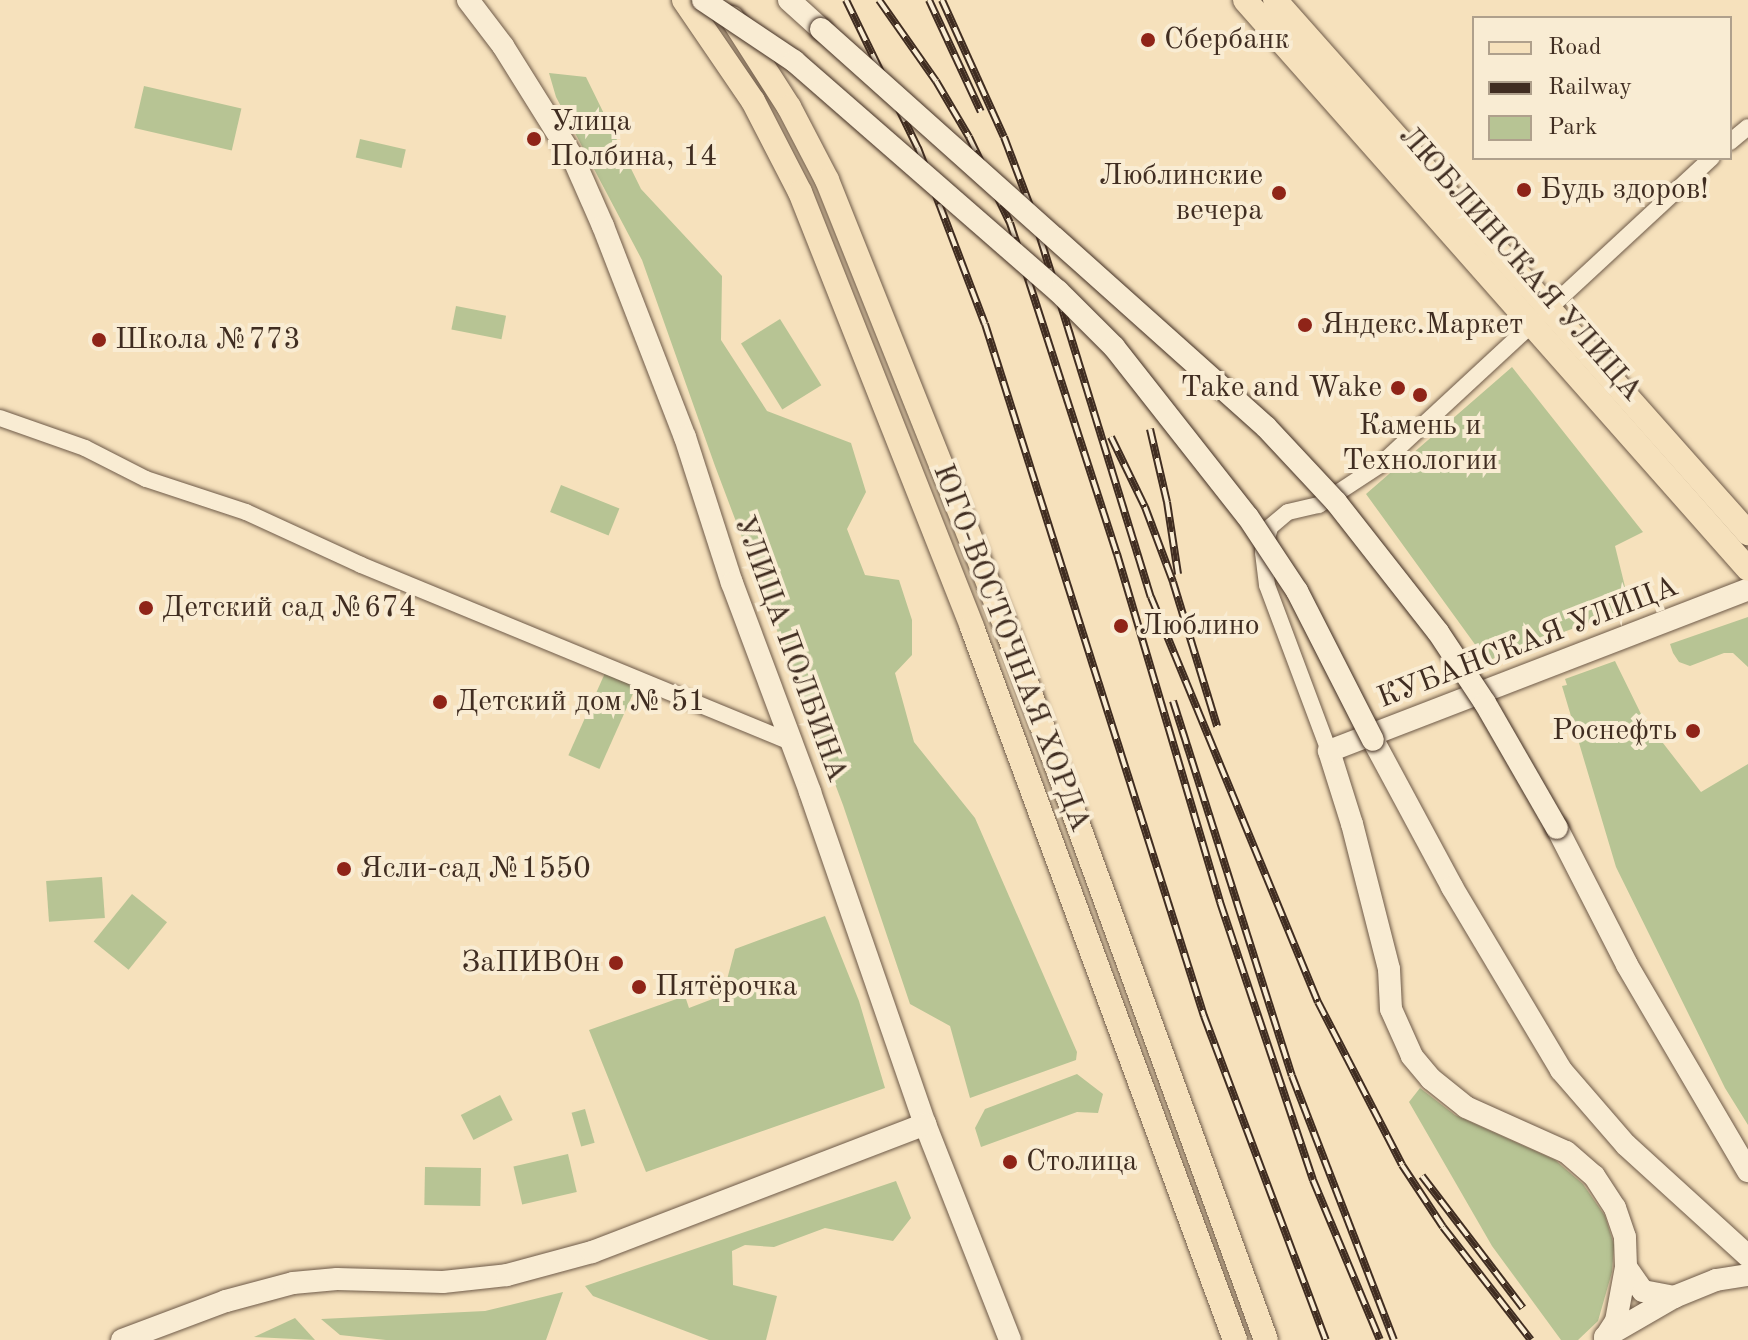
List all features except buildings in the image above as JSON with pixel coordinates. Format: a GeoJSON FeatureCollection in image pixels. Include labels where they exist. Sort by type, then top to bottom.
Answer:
{"type":"FeatureCollection","features":[{"type":"Feature","properties":{"kind":"main road","name":"УЛИЦА ПОЛБИНА"},"geometry":{"type":"LineString","coordinates":[[468,0],[503,46],[573,158],[603,226],[685,437],[732,583],[792,743],[925,1124],[1010,1340]]}},
{"type":"Feature","properties":{"kind":"main road","name":"ЮГО-ВОСТОЧНАЯ ХОРДА"},"geometry":{"type":"LineString","coordinates":[[684,0],[753,101],[800,192],[972,627],[1234,1338]]}},
{"type":"Feature","properties":{"kind":"main road"},"geometry":{"type":"LineString","coordinates":[[703,0],[794,61],[1058,291],[1114,347],[1207,462],[1297,591],[1452,887],[1561,1070],[1626,1145],[1748,1256]]}},
{"type":"Feature","properties":{"kind":"main road","name":"ЮГО-ВОСТОЧНАЯ ХОРДА"},"geometry":{"type":"LineString","coordinates":[[718,0],[789,107],[827,180],[1003,619],[1264,1333]]}},
{"type":"Feature","properties":{"kind":"main road"},"geometry":{"type":"LineString","coordinates":[[789,0],[1266,427],[1326,492],[1438,632],[1485,703],[1557,828],[1627,965],[1748,1171]]}},
{"type":"Feature","properties":{"kind":"main road","name":"ЛЮБЛИНСКАЯ УЛИЦА"},"geometry":{"type":"LineString","coordinates":[[1245,0],[1748,533]]}},
{"type":"Feature","properties":{"kind":"main road","name":"ЛЮБЛИНСКАЯ УЛИЦА"},"geometry":{"type":"LineString","coordinates":[[1275,0],[1748,569]]}},
{"type":"Feature","properties":{"kind":"main road","name":"КУБАНСКАЯ УЛИЦА"},"geometry":{"type":"LineString","coordinates":[[1329,751],[1748,589]]}},
{"type":"Feature","properties":{"kind":"main road"},"geometry":{"type":"LineString","coordinates":[[1352,824],[1346,782],[1347,757],[1374,735]]}},
{"type":"Feature","properties":{"kind":"main road"},"geometry":{"type":"LineString","coordinates":[[1329,751],[1352,824],[1389,969],[1391,1009],[1412,1056],[1431,1079],[1466,1107],[1566,1152],[1594,1176],[1615,1208],[1625,1237],[1626,1267],[1616,1321],[1603,1339]]}},
{"type":"Feature","properties":{"kind":"main road"},"geometry":{"type":"LineString","coordinates":[[122,1340],[226,1301],[293,1283],[337,1279],[443,1282],[507,1275],[550,1264],[694,1215],[925,1124]]}},
{"type":"Feature","properties":{"kind":"main road"},"geometry":{"type":"LineString","coordinates":[[1626,1267],[1634,1283],[1643,1291],[1674,1297]]}},
{"type":"Feature","properties":{"kind":"main road"},"geometry":{"type":"LineString","coordinates":[[1603,1339],[1674,1297],[1716,1280],[1748,1275]]}},
{"type":"Feature","properties":{"kind":"street"},"geometry":{"type":"LineString","coordinates":[[1732,140],[1748,127]]}},
{"type":"Feature","properties":{"kind":"street"},"geometry":{"type":"LineString","coordinates":[[1329,751],[1267,585],[1264,538],[1278,517],[1319,505],[1380,465],[1710,160]]}},
{"type":"Feature","properties":{"kind":"street"},"geometry":{"type":"LineString","coordinates":[[0,418],[85,448],[146,479],[246,512],[361,565],[792,743]]}},
{"type":"Feature","properties":{"kind":"green space"},"geometry":{"type":"Polygon","coordinates":[[[549,73],[586,77],[641,189],[722,276],[721,340],[767,411],[851,443],[866,492],[847,529],[865,575],[899,580],[912,620],[912,655],[895,673],[914,742],[975,818],[1077,1052],[1076,1060],[970,1098],[950,1026],[910,1004],[843,805],[715,466],[642,260],[556,97],[549,73]]]}},
{"type":"Feature","properties":{"kind":"green space"},"geometry":{"type":"Polygon","coordinates":[[[144,86],[241,108],[232,150],[134,128],[144,86]]]}},
{"type":"Feature","properties":{"kind":"green space"},"geometry":{"type":"Polygon","coordinates":[[[360,139],[406,150],[402,168],[356,158],[360,139]]]}},
{"type":"Feature","properties":{"kind":"green space"},"geometry":{"type":"Polygon","coordinates":[[[456,306],[506,316],[501,339],[451,330],[456,306]]]}},
{"type":"Feature","properties":{"kind":"green space"},"geometry":{"type":"Polygon","coordinates":[[[780,319],[821,385],[782,410],[741,343],[780,319]]]}},
{"type":"Feature","properties":{"kind":"green space"},"geometry":{"type":"Polygon","coordinates":[[[1512,367],[1643,532],[1615,546],[1630,607],[1487,661],[1366,494],[1512,367]]]}},
{"type":"Feature","properties":{"kind":"green space"},"geometry":{"type":"Polygon","coordinates":[[[561,485],[619,509],[609,535],[550,512],[561,485]]]}},
{"type":"Feature","properties":{"kind":"green space"},"geometry":{"type":"Polygon","coordinates":[[[1748,617],[1748,667],[1733,653],[1724,653],[1690,666],[1679,662],[1673,653],[1670,644],[1748,617]]]}},
{"type":"Feature","properties":{"kind":"green space"},"geometry":{"type":"Polygon","coordinates":[[[1615,661],[1642,716],[1701,792],[1748,764],[1748,1125],[1725,1088],[1616,867],[1562,686],[1567,685],[1565,679],[1615,661]]]}},
{"type":"Feature","properties":{"kind":"green space"},"geometry":{"type":"Polygon","coordinates":[[[605,673],[636,687],[599,769],[568,755],[605,673]]]}},
{"type":"Feature","properties":{"kind":"green space"},"geometry":{"type":"Polygon","coordinates":[[[102,877],[105,918],[49,922],[46,881],[102,877]]]}},
{"type":"Feature","properties":{"kind":"green space"},"geometry":{"type":"Polygon","coordinates":[[[132,894],[167,922],[129,970],[94,941],[132,894]]]}},
{"type":"Feature","properties":{"kind":"green space"},"geometry":{"type":"Polygon","coordinates":[[[825,916],[859,1001],[885,1088],[646,1172],[589,1030],[685,996],[689,1008],[723,995],[735,949],[825,916]]]}},
{"type":"Feature","properties":{"kind":"green space"},"geometry":{"type":"Polygon","coordinates":[[[1077,1074],[1103,1094],[1098,1113],[1077,1112],[981,1147],[975,1128],[985,1109],[1077,1074]]]}},
{"type":"Feature","properties":{"kind":"green space"},"geometry":{"type":"Polygon","coordinates":[[[1420,1088],[1455,1115],[1555,1160],[1583,1184],[1605,1216],[1614,1245],[1612,1272],[1598,1321],[1578,1340],[1561,1340],[1492,1246],[1409,1102],[1420,1088]]]}},
{"type":"Feature","properties":{"kind":"green space"},"geometry":{"type":"Polygon","coordinates":[[[500,1095],[513,1120],[474,1140],[461,1115],[500,1095]]]}},
{"type":"Feature","properties":{"kind":"green space"},"geometry":{"type":"Polygon","coordinates":[[[585,1109],[595,1143],[581,1147],[572,1113],[585,1109]]]}},
{"type":"Feature","properties":{"kind":"green space"},"geometry":{"type":"Polygon","coordinates":[[[568,1154],[577,1192],[522,1205],[513,1167],[568,1154]]]}},
{"type":"Feature","properties":{"kind":"green space"},"geometry":{"type":"Polygon","coordinates":[[[425,1167],[481,1168],[480,1206],[424,1205],[425,1167]]]}},
{"type":"Feature","properties":{"kind":"green space"},"geometry":{"type":"Polygon","coordinates":[[[896,1181],[911,1218],[893,1241],[825,1228],[774,1247],[745,1245],[732,1251],[733,1285],[777,1296],[766,1340],[709,1340],[593,1296],[585,1286],[896,1181]]]}},
{"type":"Feature","properties":{"kind":"green space"},"geometry":{"type":"Polygon","coordinates":[[[563,1292],[546,1340],[386,1340],[340,1335],[321,1319],[485,1311],[563,1292]]]}},
{"type":"Feature","properties":{"kind":"green space"},"geometry":{"type":"Polygon","coordinates":[[[295,1318],[315,1340],[254,1337],[295,1318]]]}},
{"type":"Feature","properties":{"kind":"railway"},"geometry":{"type":"LineString","coordinates":[[846,0],[918,148],[985,324],[1204,1016],[1326,1340]]}},
{"type":"Feature","properties":{"kind":"railway"},"geometry":{"type":"LineString","coordinates":[[879,0],[936,81],[969,137],[1010,223],[1117,554],[1220,902],[1313,1180],[1380,1340]]}},
{"type":"Feature","properties":{"kind":"railway"},"geometry":{"type":"LineString","coordinates":[[929,0],[981,112]]}},
{"type":"Feature","properties":{"kind":"railway"},"geometry":{"type":"LineString","coordinates":[[942,0],[1004,137],[1032,211],[1151,597],[1318,1002],[1402,1165],[1443,1227],[1531,1340]]}},
{"type":"Feature","properties":{"kind":"railway"},"geometry":{"type":"LineString","coordinates":[[1150,429],[1167,502],[1178,574]]}},
{"type":"Feature","properties":{"kind":"railway"},"geometry":{"type":"LineString","coordinates":[[1111,437],[1145,507],[1173,582],[1217,726]]}},
{"type":"Feature","properties":{"kind":"railway"},"geometry":{"type":"LineString","coordinates":[[1173,701],[1292,1076],[1394,1340]]}},
{"type":"Feature","properties":{"kind":"railway"},"geometry":{"type":"LineString","coordinates":[[1422,1176],[1523,1308]]}},
{"type":"Feature","properties":{"kind":"place","name":"Сбербанк"},"geometry":{"type":"Point","coordinates":[1148,40]}},
{"type":"Feature","properties":{"kind":"place","name":"Улица Полбина, 14"},"geometry":{"type":"Point","coordinates":[534,139]}},
{"type":"Feature","properties":{"kind":"place","name":"Будь здоров!"},"geometry":{"type":"Point","coordinates":[1524,190]}},
{"type":"Feature","properties":{"kind":"place","name":"Люблинские вечера"},"geometry":{"type":"Point","coordinates":[1279,193]}},
{"type":"Feature","properties":{"kind":"place","name":"Яндекс.Маркет"},"geometry":{"type":"Point","coordinates":[1305,325]}},
{"type":"Feature","properties":{"kind":"place","name":"Школа №773"},"geometry":{"type":"Point","coordinates":[99,340]}},
{"type":"Feature","properties":{"kind":"place","name":"Take and Wake"},"geometry":{"type":"Point","coordinates":[1398,388]}},
{"type":"Feature","properties":{"kind":"place","name":"Камень и Технологии"},"geometry":{"type":"Point","coordinates":[1420,395]}},
{"type":"Feature","properties":{"kind":"place","name":"Детский сад №674"},"geometry":{"type":"Point","coordinates":[146,608]}},
{"type":"Feature","properties":{"kind":"place","name":"Люблино"},"geometry":{"type":"Point","coordinates":[1121,626]}},
{"type":"Feature","properties":{"kind":"place","name":"Детский дом № 51"},"geometry":{"type":"Point","coordinates":[440,702]}},
{"type":"Feature","properties":{"kind":"place","name":"Роснефть"},"geometry":{"type":"Point","coordinates":[1693,731]}},
{"type":"Feature","properties":{"kind":"place","name":"Ясли-сад №1550"},"geometry":{"type":"Point","coordinates":[344,869]}},
{"type":"Feature","properties":{"kind":"place","name":"ЗаПИВОн"},"geometry":{"type":"Point","coordinates":[616,963]}},
{"type":"Feature","properties":{"kind":"place","name":"Пятёрочка"},"geometry":{"type":"Point","coordinates":[639,987]}},
{"type":"Feature","properties":{"kind":"place","name":"Столица"},"geometry":{"type":"Point","coordinates":[1010,1162]}}]}
